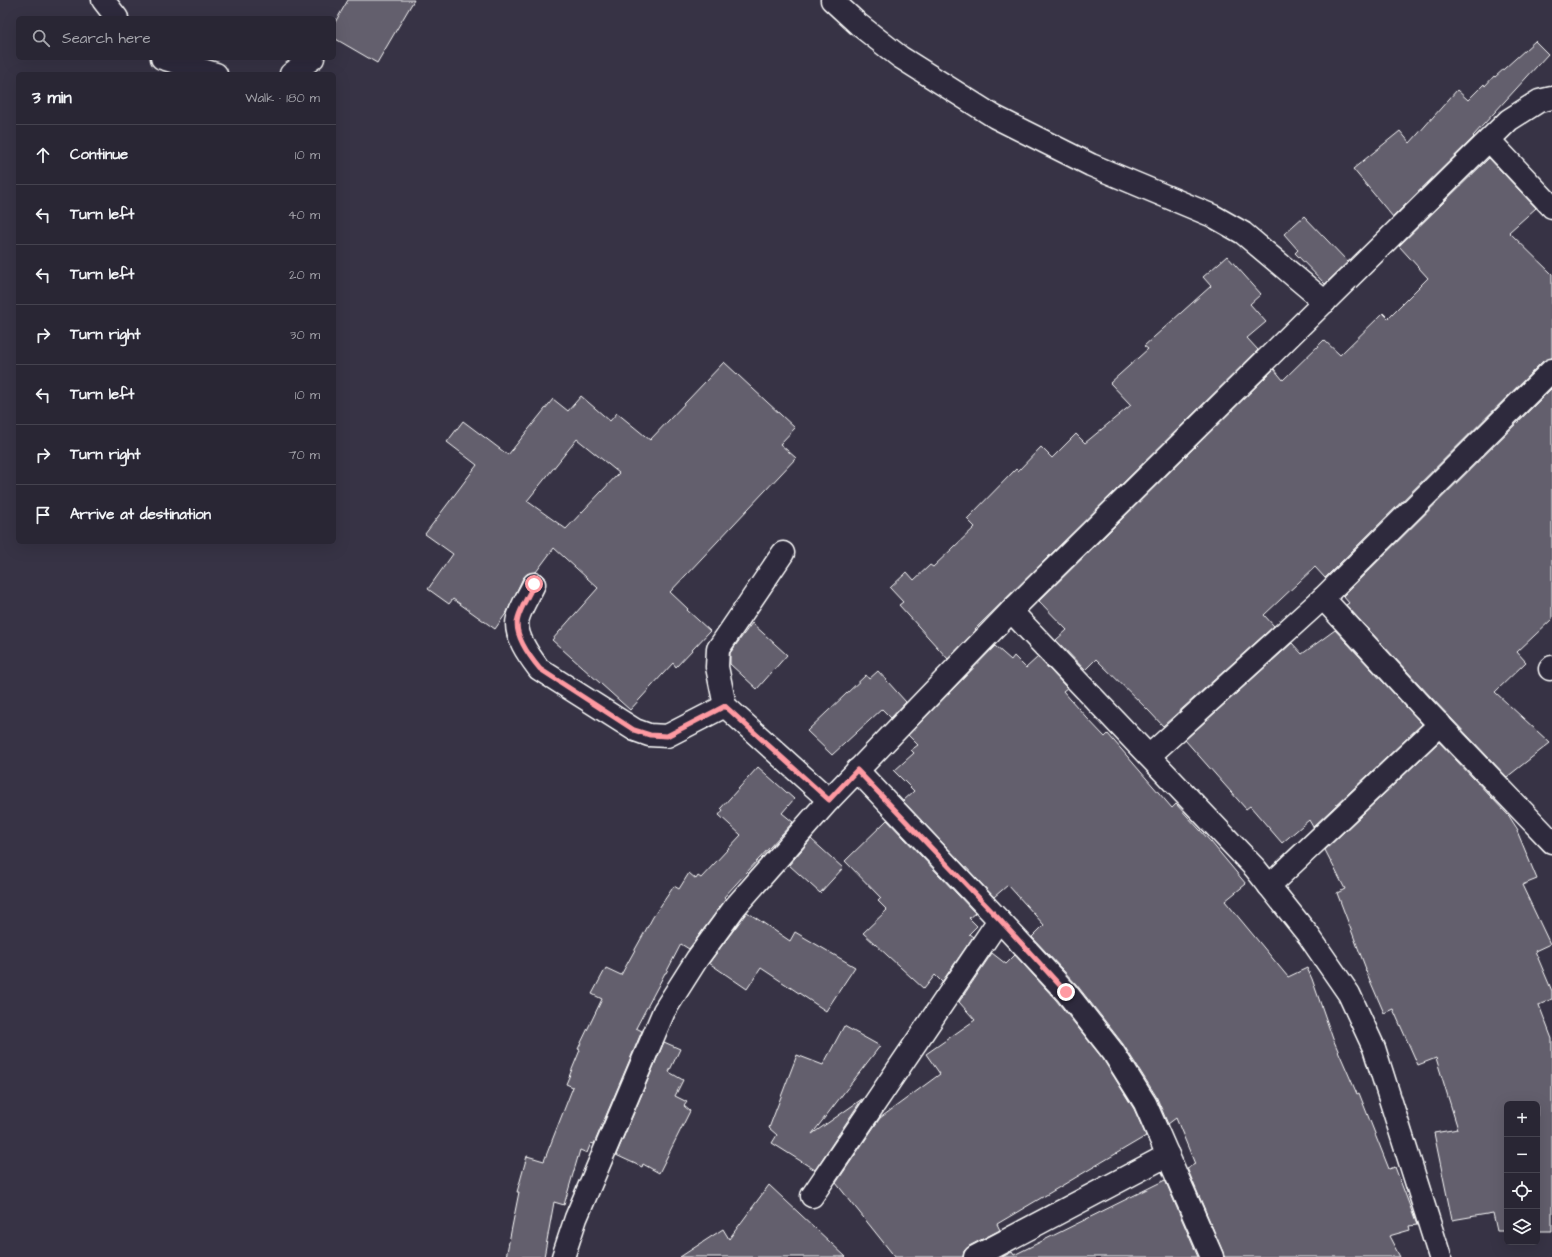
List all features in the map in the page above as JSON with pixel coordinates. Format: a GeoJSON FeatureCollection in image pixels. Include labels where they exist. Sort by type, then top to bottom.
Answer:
{"type":"FeatureCollection","features":[{"type":"Feature","properties":{"kind":"street"},"geometry":{"type":"LineString","coordinates":[[103,0],[115,16]]}},
{"type":"Feature","properties":{"kind":"street"},"geometry":{"type":"LineString","coordinates":[[832,0],[858,24],[900,57],[996,117],[1091,165],[1213,216],[1243,233],[1325,302]]}},
{"type":"Feature","properties":{"kind":"street"},"geometry":{"type":"LineString","coordinates":[[169,60],[209,72]]}},
{"type":"Feature","properties":{"kind":"street"},"geometry":{"type":"LineString","coordinates":[[294,72],[310,60]]}},
{"type":"Feature","properties":{"kind":"street"},"geometry":{"type":"LineString","coordinates":[[563,1257],[576,1218],[664,1011],[697,959],[735,907],[829,800],[1011,611],[1509,120],[1539,101],[1552,98]]}},
{"type":"Feature","properties":{"kind":"street"},"geometry":{"type":"LineString","coordinates":[[1489,140],[1552,207]]}},
{"type":"Feature","properties":{"kind":"street"},"geometry":{"type":"LineString","coordinates":[[1149,756],[1323,598],[1552,370]]}},
{"type":"Feature","properties":{"kind":"street"},"geometry":{"type":"LineString","coordinates":[[783,553],[718,649],[717,667],[725,706],[829,800]]}},
{"type":"Feature","properties":{"kind":"street"},"geometry":{"type":"LineString","coordinates":[[534,584],[517,620],[519,637],[528,655],[540,669],[634,730],[650,735],[667,736],[725,706]]}},
{"type":"Feature","properties":{"kind":"street"},"geometry":{"type":"LineString","coordinates":[[1323,598],[1552,842]]}},
{"type":"Feature","properties":{"kind":"street"},"geometry":{"type":"LineString","coordinates":[[1011,611],[1255,868],[1309,936],[1349,994],[1374,1048],[1440,1257]]}},
{"type":"Feature","properties":{"kind":"street"},"geometry":{"type":"LineString","coordinates":[[1269,886],[1440,724]]}},
{"type":"Feature","properties":{"kind":"street"},"geometry":{"type":"LineString","coordinates":[[857,770],[1000,920],[1066,992],[1113,1052],[1145,1103],[1212,1257]]}},
{"type":"Feature","properties":{"kind":"street"},"geometry":{"type":"LineString","coordinates":[[812,1196],[1000,920]]}},
{"type":"Feature","properties":{"kind":"street"},"geometry":{"type":"LineString","coordinates":[[975,1257],[1168,1156]]}},
{"type":"Feature","properties":{"kind":"building"},"geometry":{"type":"Polygon","coordinates":[[[348,0],[414,0],[377,63],[336,39],[336,21],[348,0]]]}},
{"type":"Feature","properties":{"kind":"building"},"geometry":{"type":"Polygon","coordinates":[[[1535,41],[1548,54],[1473,136],[1474,137],[1393,217],[1353,169],[1400,131],[1410,143],[1457,90],[1468,100],[1484,84],[1485,86],[1494,76],[1495,77],[1535,41]]]}},
{"type":"Feature","properties":{"kind":"building"},"geometry":{"type":"Polygon","coordinates":[[[1489,158],[1536,208],[1509,232],[1552,274],[1552,358],[1543,361],[1325,578],[1315,567],[1264,615],[1274,626],[1163,726],[1096,659],[1085,670],[1056,640],[1067,630],[1039,601],[1274,369],[1283,380],[1324,340],[1340,355],[1383,313],[1388,318],[1428,278],[1399,246],[1489,158]]]}},
{"type":"Feature","properties":{"kind":"building"},"geometry":{"type":"Polygon","coordinates":[[[1304,216],[1348,262],[1325,284],[1295,253],[1298,250],[1284,234],[1304,216]]]}},
{"type":"Feature","properties":{"kind":"building"},"geometry":{"type":"Polygon","coordinates":[[[1227,256],[1261,294],[1250,304],[1266,322],[1247,338],[1258,350],[975,629],[976,630],[948,659],[899,605],[903,602],[890,588],[907,572],[914,580],[930,565],[933,567],[975,527],[967,519],[1016,469],[1018,471],[1041,447],[1052,458],[1076,434],[1085,443],[1131,405],[1110,383],[1148,349],[1144,346],[1211,286],[1203,277],[1227,256]]]}},
{"type":"Feature","properties":{"kind":"building"},"geometry":{"type":"Polygon","coordinates":[[[724,362],[795,428],[780,444],[796,458],[670,592],[710,631],[676,667],[673,663],[630,710],[552,640],[598,588],[554,548],[536,572],[527,574],[523,578],[507,612],[495,629],[453,599],[449,604],[428,589],[453,554],[425,534],[477,465],[447,442],[463,421],[508,455],[553,399],[568,411],[581,396],[610,421],[617,413],[650,440],[724,362]],[[577,439],[527,501],[566,529],[619,473],[577,439]]]}},
{"type":"Feature","properties":{"kind":"building"},"geometry":{"type":"Polygon","coordinates":[[[1552,388],[1552,619],[1517,652],[1526,662],[1495,692],[1550,743],[1507,777],[1346,605],[1349,603],[1343,596],[1552,388]]]}},
{"type":"Feature","properties":{"kind":"building"},"geometry":{"type":"Polygon","coordinates":[[[752,623],[787,655],[757,689],[730,664],[730,653],[752,623]]]}},
{"type":"Feature","properties":{"kind":"building"},"geometry":{"type":"Polygon","coordinates":[[[1335,630],[1422,724],[1313,827],[1309,820],[1282,843],[1250,806],[1246,809],[1185,740],[1292,643],[1302,654],[1335,630]]]}},
{"type":"Feature","properties":{"kind":"building"},"geometry":{"type":"Polygon","coordinates":[[[995,646],[1011,660],[1014,656],[1026,668],[1038,657],[1067,688],[1063,691],[1086,717],[1105,737],[1108,734],[1172,808],[1176,804],[1211,842],[1246,884],[1225,901],[1288,977],[1307,968],[1333,1039],[1357,1094],[1359,1093],[1389,1169],[1395,1167],[1417,1225],[1409,1226],[1410,1230],[1389,1236],[1400,1257],[1224,1257],[1187,1168],[1195,1164],[1176,1118],[1168,1124],[1156,1096],[1123,1044],[1076,984],[1032,937],[1044,925],[1008,885],[994,897],[903,801],[914,791],[894,771],[914,753],[911,750],[918,745],[908,735],[995,646]]]}},
{"type":"Feature","properties":{"kind":"building"},"geometry":{"type":"Polygon","coordinates":[[[878,671],[906,702],[891,718],[882,709],[832,755],[807,731],[866,675],[869,679],[878,671]]]}},
{"type":"Feature","properties":{"kind":"building"},"geometry":{"type":"Polygon","coordinates":[[[1439,742],[1509,816],[1518,830],[1517,831],[1537,879],[1522,885],[1550,944],[1535,951],[1552,991],[1552,999],[1539,1005],[1552,1039],[1552,1231],[1540,1231],[1540,1101],[1504,1101],[1504,1231],[1497,1231],[1493,1213],[1452,1220],[1434,1133],[1458,1129],[1436,1058],[1418,1065],[1393,1009],[1384,1013],[1365,969],[1337,893],[1345,889],[1325,850],[1439,742]]]}},
{"type":"Feature","properties":{"kind":"building"},"geometry":{"type":"Polygon","coordinates":[[[758,767],[794,799],[782,813],[793,822],[724,897],[726,899],[689,949],[681,944],[636,1028],[642,1031],[594,1144],[591,1143],[587,1153],[580,1150],[564,1205],[554,1202],[544,1257],[506,1257],[519,1192],[517,1192],[527,1156],[544,1161],[573,1087],[566,1084],[580,1050],[578,1049],[602,999],[592,994],[606,968],[621,975],[653,917],[674,886],[679,889],[689,873],[696,879],[698,876],[701,878],[741,835],[719,815],[723,810],[721,808],[758,767]]]}},
{"type":"Feature","properties":{"kind":"building"},"geometry":{"type":"Polygon","coordinates":[[[887,820],[975,913],[969,918],[977,926],[969,934],[973,937],[942,982],[935,975],[924,989],[863,933],[887,910],[878,901],[881,898],[845,861],[887,820]]]}},
{"type":"Feature","properties":{"kind":"building"},"geometry":{"type":"Polygon","coordinates":[[[811,839],[843,868],[820,893],[789,865],[811,839]]]}},
{"type":"Feature","properties":{"kind":"building"},"geometry":{"type":"Polygon","coordinates":[[[747,912],[790,941],[795,932],[855,967],[826,1011],[761,968],[747,989],[709,963],[747,912]]]}},
{"type":"Feature","properties":{"kind":"building"},"geometry":{"type":"Polygon","coordinates":[[[992,953],[1006,964],[1015,955],[1056,1000],[1103,1059],[1134,1109],[1146,1136],[997,1224],[1000,1230],[969,1246],[964,1251],[963,1257],[895,1257],[836,1183],[880,1118],[940,1074],[926,1054],[975,1020],[959,1002],[992,953]]]}},
{"type":"Feature","properties":{"kind":"building"},"geometry":{"type":"Polygon","coordinates":[[[844,1026],[880,1046],[812,1134],[862,1099],[815,1170],[772,1143],[777,1135],[769,1128],[797,1055],[823,1065],[844,1026]]]}},
{"type":"Feature","properties":{"kind":"building"},"geometry":{"type":"Polygon","coordinates":[[[664,1042],[680,1049],[669,1072],[683,1080],[675,1096],[687,1102],[684,1106],[690,1111],[659,1173],[643,1164],[642,1167],[616,1155],[664,1042]]]}},
{"type":"Feature","properties":{"kind":"building"},"geometry":{"type":"Polygon","coordinates":[[[1165,1180],[1198,1257],[1002,1257],[1012,1252],[1014,1255],[1165,1180]]]}},
{"type":"Feature","properties":{"kind":"building"},"geometry":{"type":"Polygon","coordinates":[[[769,1185],[846,1257],[680,1257],[723,1229],[729,1239],[769,1185]]]}},
{"type":"Feature","properties":{"kind":"route"},"geometry":{"type":"LineString","coordinates":[[534,584],[517,620],[519,637],[528,655],[540,669],[634,730],[650,735],[667,736],[725,706],[829,800],[857,770],[1000,920],[1066,992]]}}]}
